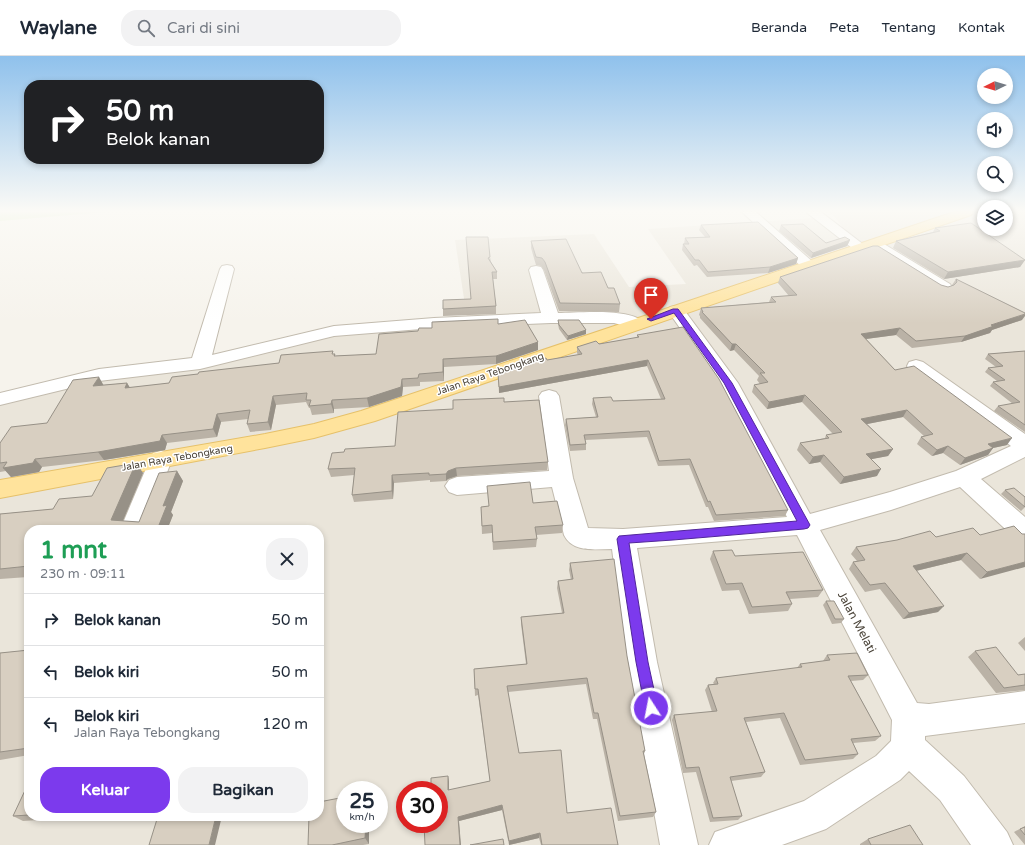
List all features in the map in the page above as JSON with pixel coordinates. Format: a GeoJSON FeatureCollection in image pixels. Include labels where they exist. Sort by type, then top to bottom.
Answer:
{"type":"FeatureCollection","features":[{"type":"Feature","properties":{"kind":"main road","name":"Jalan Raya Tebongkang"},"geometry":{"type":"LineString","coordinates":[[0,489],[265,441],[368,416],[531,359],[860,249]]}},
{"type":"Feature","properties":{"kind":"street"},"geometry":{"type":"LineString","coordinates":[[790,249],[809,266]]}},
{"type":"Feature","properties":{"kind":"street"},"geometry":{"type":"LineString","coordinates":[[873,249],[944,287]]}},
{"type":"Feature","properties":{"kind":"street"},"geometry":{"type":"LineString","coordinates":[[200,363],[227,269]]}},
{"type":"Feature","properties":{"kind":"street"},"geometry":{"type":"LineString","coordinates":[[536,270],[552,318]]}},
{"type":"Feature","properties":{"kind":"street","name":"Jalan Melati"},"geometry":{"type":"LineString","coordinates":[[676,311],[728,383],[804,525],[908,733],[952,788],[994,845]]}},
{"type":"Feature","properties":{"kind":"street"},"geometry":{"type":"LineString","coordinates":[[0,399],[99,375],[200,363],[334,331],[434,323],[552,318],[614,318],[626,320],[636,324]]}},
{"type":"Feature","properties":{"kind":"street"},"geometry":{"type":"LineString","coordinates":[[549,396],[561,478],[577,535],[581,538],[588,539],[623,539],[673,536],[804,525],[892,501],[964,477],[1025,446],[916,366]]}},
{"type":"Feature","properties":{"kind":"street"},"geometry":{"type":"LineString","coordinates":[[135,525],[161,459]]}},
{"type":"Feature","properties":{"kind":"street"},"geometry":{"type":"LineString","coordinates":[[964,477],[1025,532]]}},
{"type":"Feature","properties":{"kind":"street"},"geometry":{"type":"LineString","coordinates":[[457,486],[561,478]]}},
{"type":"Feature","properties":{"kind":"street"},"geometry":{"type":"LineString","coordinates":[[623,539],[642,662],[679,845]]}},
{"type":"Feature","properties":{"kind":"street"},"geometry":{"type":"LineString","coordinates":[[728,845],[813,816],[888,768],[908,733],[929,720],[1025,706]]}},
{"type":"Feature","properties":{"kind":"shaded area"},"geometry":{"type":"Polygon","coordinates":[[[456,249],[604,249],[629,287],[686,284],[662,249],[1025,249],[1025,845],[0,845],[0,399],[341,328],[467,318],[456,249]]]}},
{"type":"Feature","properties":{"kind":"building"},"geometry":{"type":"Polygon","coordinates":[[[467,249],[489,249],[490,257],[488,258],[497,272],[492,272],[496,306],[443,309],[443,300],[471,299],[467,249]]]}},
{"type":"Feature","properties":{"kind":"building"},"geometry":{"type":"Polygon","coordinates":[[[533,249],[571,249],[582,273],[601,272],[608,288],[614,288],[620,304],[560,303],[545,262],[542,258],[536,257],[533,249]]]}},
{"type":"Feature","properties":{"kind":"building"},"geometry":{"type":"Polygon","coordinates":[[[687,249],[788,249],[798,258],[770,267],[708,272],[699,260],[695,260],[687,249]]]}},
{"type":"Feature","properties":{"kind":"building"},"geometry":{"type":"Polygon","coordinates":[[[808,249],[825,249],[813,253],[808,249]]]}},
{"type":"Feature","properties":{"kind":"building"},"geometry":{"type":"Polygon","coordinates":[[[865,249],[883,249],[941,285],[948,287],[954,285],[957,282],[956,279],[1025,313],[965,336],[916,341],[900,328],[861,334],[895,370],[914,366],[1012,438],[988,444],[993,448],[965,458],[948,446],[937,450],[921,437],[933,434],[907,410],[861,419],[893,449],[866,454],[881,469],[844,477],[824,455],[813,457],[800,443],[829,438],[826,435],[842,432],[805,395],[769,402],[754,385],[768,382],[760,373],[765,373],[736,344],[732,344],[702,312],[701,308],[776,302],[771,297],[797,295],[780,277],[865,249]]]}},
{"type":"Feature","properties":{"kind":"building"},"geometry":{"type":"Polygon","coordinates":[[[909,249],[1009,249],[1025,260],[948,272],[909,249]]]}},
{"type":"Feature","properties":{"kind":"building"},"geometry":{"type":"Polygon","coordinates":[[[498,319],[498,324],[525,320],[538,342],[496,356],[443,359],[443,372],[419,374],[418,378],[402,379],[401,387],[367,398],[332,400],[331,404],[309,406],[311,400],[306,400],[307,393],[273,396],[268,422],[247,424],[250,410],[217,414],[213,429],[162,435],[160,441],[98,452],[35,459],[33,463],[3,468],[7,462],[0,463],[0,443],[11,427],[47,423],[73,380],[99,377],[93,386],[127,383],[125,388],[169,383],[172,377],[198,374],[199,372],[279,363],[281,355],[333,351],[332,354],[335,354],[334,356],[376,354],[379,334],[418,331],[419,328],[432,328],[432,322],[498,319]]]}},
{"type":"Feature","properties":{"kind":"building"},"geometry":{"type":"Polygon","coordinates":[[[558,320],[579,320],[586,330],[568,336],[559,325],[558,320]]]}},
{"type":"Feature","properties":{"kind":"building"},"geometry":{"type":"Polygon","coordinates":[[[683,327],[719,379],[788,510],[716,515],[710,501],[708,502],[690,459],[659,461],[649,431],[584,435],[586,444],[570,445],[566,419],[598,417],[593,398],[611,397],[613,401],[665,399],[648,360],[499,387],[498,374],[546,358],[547,360],[582,354],[577,347],[596,341],[599,344],[639,337],[637,335],[683,327]]]}},
{"type":"Feature","properties":{"kind":"building"},"geometry":{"type":"Polygon","coordinates":[[[1025,351],[1025,425],[998,406],[1020,402],[993,382],[1005,380],[988,368],[1003,366],[988,354],[1025,351]]]}},
{"type":"Feature","properties":{"kind":"building"},"geometry":{"type":"Polygon","coordinates":[[[504,398],[504,402],[539,400],[548,462],[456,468],[448,471],[446,474],[429,475],[429,473],[392,475],[392,491],[352,495],[355,468],[328,469],[332,453],[344,452],[345,449],[395,446],[398,412],[453,409],[453,400],[504,398]]]}},
{"type":"Feature","properties":{"kind":"building"},"geometry":{"type":"Polygon","coordinates":[[[136,463],[111,520],[139,522],[159,473],[177,471],[163,506],[167,505],[159,525],[24,525],[24,567],[0,569],[0,514],[53,509],[59,499],[92,496],[107,468],[136,463]]]}},
{"type":"Feature","properties":{"kind":"building"},"geometry":{"type":"Polygon","coordinates":[[[530,482],[533,503],[557,501],[563,525],[535,527],[537,539],[493,542],[492,525],[482,526],[481,507],[489,506],[487,486],[530,482]]]}},
{"type":"Feature","properties":{"kind":"building"},"geometry":{"type":"Polygon","coordinates":[[[1014,488],[1025,497],[1025,507],[1005,490],[1014,488]]]}},
{"type":"Feature","properties":{"kind":"building"},"geometry":{"type":"Polygon","coordinates":[[[1014,526],[1022,534],[1025,534],[1025,562],[987,572],[967,553],[913,566],[944,606],[909,613],[885,583],[870,585],[853,562],[865,560],[856,547],[897,540],[930,531],[936,537],[973,528],[980,535],[1014,526]]]}},
{"type":"Feature","properties":{"kind":"building"},"geometry":{"type":"Polygon","coordinates":[[[732,550],[735,556],[803,552],[823,590],[786,592],[792,604],[752,607],[742,583],[726,584],[713,551],[732,550]]]}},
{"type":"Feature","properties":{"kind":"building"},"geometry":{"type":"Polygon","coordinates":[[[614,559],[627,656],[645,751],[643,751],[656,812],[620,816],[598,713],[594,713],[587,678],[507,686],[519,753],[561,750],[567,813],[611,808],[618,845],[542,845],[540,833],[509,841],[502,805],[458,817],[460,845],[425,845],[424,833],[448,833],[448,790],[490,781],[478,689],[475,689],[474,669],[527,664],[521,617],[564,613],[558,581],[573,579],[570,563],[614,559]]]}},
{"type":"Feature","properties":{"kind":"building"},"geometry":{"type":"Polygon","coordinates":[[[826,601],[834,601],[844,619],[835,619],[826,601]]]}},
{"type":"Feature","properties":{"kind":"building"},"geometry":{"type":"Polygon","coordinates":[[[996,647],[1018,675],[1025,674],[1025,685],[1004,688],[975,651],[996,647]]]}},
{"type":"Feature","properties":{"kind":"building"},"geometry":{"type":"Polygon","coordinates":[[[24,651],[24,749],[0,752],[0,653],[24,651]]]}},
{"type":"Feature","properties":{"kind":"building"},"geometry":{"type":"Polygon","coordinates":[[[857,653],[868,675],[848,676],[881,736],[851,739],[858,754],[805,760],[784,713],[744,718],[765,772],[730,777],[742,816],[713,818],[699,767],[686,768],[674,715],[717,711],[708,685],[718,684],[716,678],[802,667],[800,664],[830,660],[827,655],[857,653]]]}},
{"type":"Feature","properties":{"kind":"building"},"geometry":{"type":"Polygon","coordinates":[[[448,776],[448,781],[431,781],[431,778],[448,776]]]}},
{"type":"Feature","properties":{"kind":"building"},"geometry":{"type":"Polygon","coordinates":[[[24,793],[24,815],[13,816],[24,793]]]}},
{"type":"Feature","properties":{"kind":"building"},"geometry":{"type":"Polygon","coordinates":[[[336,799],[336,833],[365,833],[365,838],[332,845],[308,845],[309,821],[324,821],[324,801],[336,799]]]}},
{"type":"Feature","properties":{"kind":"building"},"geometry":{"type":"Polygon","coordinates":[[[156,821],[215,821],[209,845],[149,845],[156,821]]]}},
{"type":"Feature","properties":{"kind":"building"},"geometry":{"type":"Polygon","coordinates":[[[910,825],[923,845],[871,845],[868,839],[910,825]]]}},
{"type":"Feature","properties":{"kind":"building"},"geometry":{"type":"Polygon","coordinates":[[[1025,827],[1025,835],[1020,829],[1025,827]]]}},
{"type":"Feature","properties":{"kind":"building"},"geometry":{"type":"Polygon","coordinates":[[[503,839],[504,845],[470,845],[503,839]]]}},
{"type":"Feature","properties":{"kind":"route"},"geometry":{"type":"LineString","coordinates":[[651,319],[676,311],[728,383],[804,525],[623,539],[642,662],[651,708]]}}]}
